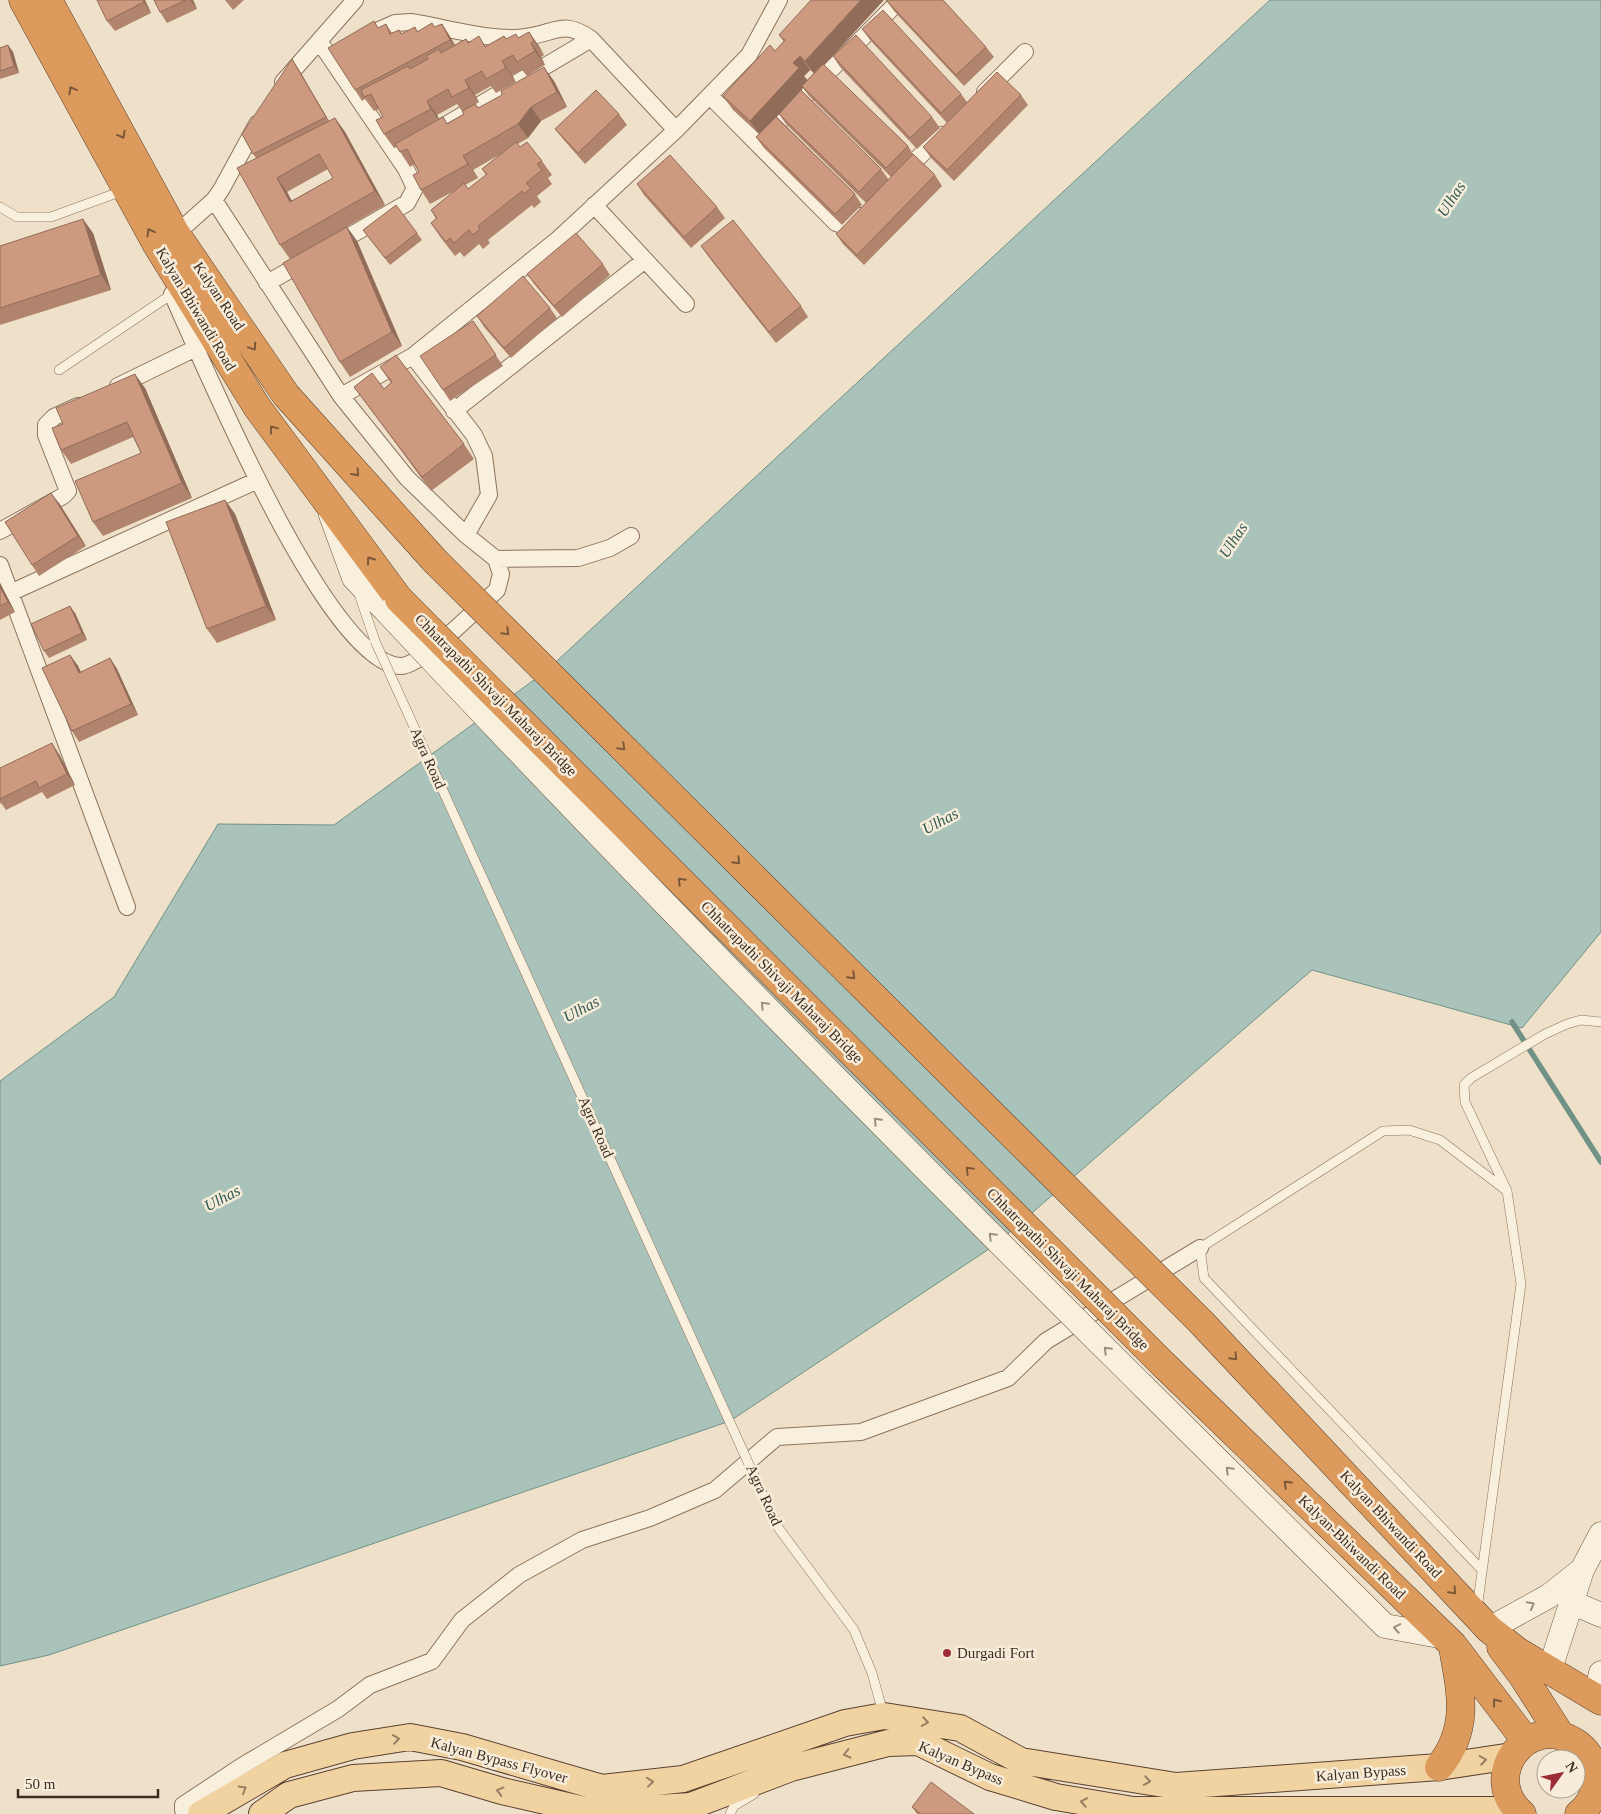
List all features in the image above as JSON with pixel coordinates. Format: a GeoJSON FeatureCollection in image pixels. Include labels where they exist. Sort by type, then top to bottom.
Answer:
{"type":"FeatureCollection","features":[{"type":"Feature","properties":{"kind":"highway","name":"Kalyan Bhiwandi Road"},"geometry":{"type":"LineString","coordinates":[[23,0],[127,189],[186,285],[257,407],[324,497],[393,605]]}},
{"type":"Feature","properties":{"kind":"highway","name":"Kalyan Road"},"geometry":{"type":"LineString","coordinates":[[48,0],[176,234],[186,285],[435,561],[1201,1322]]}},
{"type":"Feature","properties":{"kind":"highway","name":"Chhatrapathi Shivaji Maharaj Bridge"},"geometry":{"type":"LineString","coordinates":[[393,605],[1164,1365]]}},
{"type":"Feature","properties":{"kind":"highway","name":"Kalyan Bhiwandi Road"},"geometry":{"type":"LineString","coordinates":[[1201,1322],[1483,1622],[1517,1651],[1550,1669],[1599,1690]]}},
{"type":"Feature","properties":{"kind":"highway","name":"Kalyan-Bhiwandi Road"},"geometry":{"type":"LineString","coordinates":[[1164,1365],[1449,1641],[1519,1748]]}},
{"type":"Feature","properties":{"kind":"highway"},"geometry":{"type":"LineString","coordinates":[[1483,1622],[1522,1675],[1561,1736]]}},
{"type":"Feature","properties":{"kind":"highway"},"geometry":{"type":"LineString","coordinates":[[1439,1767],[1449,1755],[1461,1725],[1461,1696],[1449,1641]]}},
{"type":"Feature","properties":{"kind":"highway"},"geometry":{"type":"LineString","coordinates":[[1519,1812],[1509,1798],[1505,1784],[1506,1769],[1519,1748],[1539,1735],[1561,1736],[1580,1745],[1594,1786]]}},
{"type":"Feature","properties":{"kind":"main road","name":"Kalyan Bypass"},"geometry":{"type":"LineString","coordinates":[[602,1788],[683,1779],[845,1723],[886,1730],[918,1742],[990,1777],[1056,1797],[1133,1810],[1519,1812]]}},
{"type":"Feature","properties":{"kind":"main road","name":"Kalyan Bypass"},"geometry":{"type":"LineString","coordinates":[[591,1813],[691,1806],[886,1730],[960,1728],[1021,1761],[1176,1786],[1439,1767],[1519,1748]]}},
{"type":"Feature","properties":{"kind":"main road","name":"Kalyan Bypass Flyover"},"geometry":{"type":"LineString","coordinates":[[201,1814],[285,1765],[353,1746],[410,1737],[462,1747],[602,1788]]}},
{"type":"Feature","properties":{"kind":"main road","name":"Kalyan Bypass Flyover"},"geometry":{"type":"LineString","coordinates":[[262,1814],[290,1795],[354,1778],[441,1773],[502,1791],[591,1813]]}},
{"type":"Feature","properties":{"kind":"street"},"geometry":{"type":"LineString","coordinates":[[272,95],[355,0]]}},
{"type":"Feature","properties":{"kind":"street"},"geometry":{"type":"LineString","coordinates":[[341,396],[413,356],[557,240],[676,130],[749,55],[779,0]]}},
{"type":"Feature","properties":{"kind":"street"},"geometry":{"type":"LineString","coordinates":[[756,145],[900,0]]}},
{"type":"Feature","properties":{"kind":"street"},"geometry":{"type":"LineString","coordinates":[[329,56],[395,23],[411,22],[513,39],[564,28],[577,29],[591,39],[676,130]]}},
{"type":"Feature","properties":{"kind":"street"},"geometry":{"type":"LineString","coordinates":[[465,50],[491,35]]}},
{"type":"Feature","properties":{"kind":"street"},"geometry":{"type":"LineString","coordinates":[[395,154],[591,39]]}},
{"type":"Feature","properties":{"kind":"street"},"geometry":{"type":"LineString","coordinates":[[267,283],[407,203],[415,188],[395,154],[319,41]]}},
{"type":"Feature","properties":{"kind":"street"},"geometry":{"type":"LineString","coordinates":[[975,102],[1025,52]]}},
{"type":"Feature","properties":{"kind":"street"},"geometry":{"type":"LineString","coordinates":[[363,106],[380,97]]}},
{"type":"Feature","properties":{"kind":"street"},"geometry":{"type":"LineString","coordinates":[[708,99],[842,227],[848,227],[870,207]]}},
{"type":"Feature","properties":{"kind":"street"},"geometry":{"type":"LineString","coordinates":[[176,234],[214,200],[263,112]]}},
{"type":"Feature","properties":{"kind":"street"},"geometry":{"type":"LineString","coordinates":[[891,186],[954,122]]}},
{"type":"Feature","properties":{"kind":"street"},"geometry":{"type":"LineString","coordinates":[[186,285],[196,348],[258,480],[302,564],[334,613],[361,643],[379,658],[400,666],[420,660],[497,590],[501,574],[496,559],[466,535],[407,478],[341,396],[214,200]]}},
{"type":"Feature","properties":{"kind":"street"},"geometry":{"type":"LineString","coordinates":[[594,205],[686,304]]}},
{"type":"Feature","properties":{"kind":"street"},"geometry":{"type":"LineString","coordinates":[[454,411],[645,260]]}},
{"type":"Feature","properties":{"kind":"street"},"geometry":{"type":"LineString","coordinates":[[108,391],[196,348]]}},
{"type":"Feature","properties":{"kind":"street"},"geometry":{"type":"LineString","coordinates":[[413,356],[474,435],[484,456],[489,495],[466,535]]}},
{"type":"Feature","properties":{"kind":"street"},"geometry":{"type":"LineString","coordinates":[[0,532],[63,496],[68,491],[46,435],[46,425],[54,417],[90,400]]}},
{"type":"Feature","properties":{"kind":"street"},"geometry":{"type":"LineString","coordinates":[[10,593],[258,480]]}},
{"type":"Feature","properties":{"kind":"street","name":"Agra Road"},"geometry":{"type":"LineString","coordinates":[[324,497],[354,578]]}},
{"type":"Feature","properties":{"kind":"street"},"geometry":{"type":"LineString","coordinates":[[496,559],[578,558],[610,548],[631,536]]}},
{"type":"Feature","properties":{"kind":"street"},"geometry":{"type":"LineString","coordinates":[[0,565],[127,908]]}},
{"type":"Feature","properties":{"kind":"street"},"geometry":{"type":"LineString","coordinates":[[354,578],[393,605],[554,790],[892,1137],[1385,1626],[1449,1641]]}},
{"type":"Feature","properties":{"kind":"street"},"geometry":{"type":"LineString","coordinates":[[185,1814],[183,1810],[184,1805],[242,1766],[338,1710],[370,1685],[432,1661],[462,1620],[519,1575],[582,1540],[650,1518],[716,1490],[777,1436],[862,1432],[1008,1378],[1046,1341],[1200,1248]]}},
{"type":"Feature","properties":{"kind":"street"},"geometry":{"type":"LineString","coordinates":[[1550,1669],[1582,1570],[1601,1534]]}},
{"type":"Feature","properties":{"kind":"street"},"geometry":{"type":"LineString","coordinates":[[1483,1622],[1549,1596],[1582,1570]]}},
{"type":"Feature","properties":{"kind":"street"},"geometry":{"type":"LineString","coordinates":[[1571,1602],[1601,1615]]}},
{"type":"Feature","properties":{"kind":"street"},"geometry":{"type":"LineString","coordinates":[[280,1814],[319,1794],[365,1783]]}},
{"type":"Feature","properties":{"kind":"street"},"geometry":{"type":"LineString","coordinates":[[591,1813],[602,1788]]}},
{"type":"Feature","properties":{"kind":"lane"},"geometry":{"type":"LineString","coordinates":[[0,207],[18,217],[51,217],[127,189]]}},
{"type":"Feature","properties":{"kind":"lane"},"geometry":{"type":"LineString","coordinates":[[59,370],[186,285]]}},
{"type":"Feature","properties":{"kind":"lane","name":"Agra Road"},"geometry":{"type":"LineString","coordinates":[[354,578],[375,641],[778,1526],[854,1630],[872,1674],[886,1730]]}},
{"type":"Feature","properties":{"kind":"lane"},"geometry":{"type":"LineString","coordinates":[[1483,1622],[1481,1569],[1521,1284],[1507,1191],[1465,1102],[1464,1085],[1471,1078],[1545,1034],[1581,1020],[1601,1022]]}},
{"type":"Feature","properties":{"kind":"lane"},"geometry":{"type":"LineString","coordinates":[[1481,1569],[1204,1278],[1200,1248],[1383,1131],[1408,1130],[1440,1140],[1507,1191]]}},
{"type":"Feature","properties":{"kind":"lane"},"geometry":{"type":"LineString","coordinates":[[770,1787],[791,1768]]}},
{"type":"Feature","properties":{"kind":"lane"},"geometry":{"type":"LineString","coordinates":[[730,1814],[734,1806],[761,1791]]}},
{"type":"Feature","properties":{"kind":"water","name":"Ulhas"},"geometry":{"type":"Polygon","coordinates":[[[1270,0],[1601,0],[1601,932],[1522,1028],[1312,970],[995,1245],[730,1421],[49,1655],[0,1666],[0,1081],[114,997],[218,824],[334,825],[545,672],[1270,0]]]}},
{"type":"Feature","properties":{"kind":"building"},"geometry":{"type":"Polygon","coordinates":[[[97,0],[143,0],[144,2],[107,21],[97,0]]]}},
{"type":"Feature","properties":{"kind":"building"},"geometry":{"type":"Polygon","coordinates":[[[154,0],[186,0],[160,12],[154,0]]]}},
{"type":"Feature","properties":{"kind":"building"},"geometry":{"type":"Polygon","coordinates":[[[811,0],[861,0],[805,61],[800,56],[793,63],[799,68],[750,121],[723,96],[770,45],[775,51],[785,40],[779,35],[811,0]]]}},
{"type":"Feature","properties":{"kind":"building"},"geometry":{"type":"Polygon","coordinates":[[[886,0],[943,0],[986,47],[956,75],[886,0]]]}},
{"type":"Feature","properties":{"kind":"building"},"geometry":{"type":"Polygon","coordinates":[[[883,10],[961,94],[941,113],[862,29],[883,10]]]}},
{"type":"Feature","properties":{"kind":"building"},"geometry":{"type":"Polygon","coordinates":[[[374,21],[378,28],[386,24],[390,34],[399,30],[401,34],[415,27],[417,32],[432,23],[434,27],[442,24],[450,40],[355,90],[328,48],[374,21]]]}},
{"type":"Feature","properties":{"kind":"building"},"geometry":{"type":"Polygon","coordinates":[[[529,32],[534,41],[531,43],[535,51],[517,62],[513,55],[502,61],[506,68],[486,79],[482,71],[465,80],[469,88],[452,97],[448,89],[427,101],[431,109],[384,134],[376,120],[383,117],[371,94],[364,97],[361,90],[408,66],[410,69],[428,59],[426,56],[439,49],[441,53],[466,39],[468,43],[479,36],[485,47],[504,36],[506,39],[516,34],[518,38],[529,32]]]}},
{"type":"Feature","properties":{"kind":"building"},"geometry":{"type":"Polygon","coordinates":[[[856,35],[932,117],[910,138],[833,56],[856,35]]]}},
{"type":"Feature","properties":{"kind":"building"},"geometry":{"type":"Polygon","coordinates":[[[8,45],[14,66],[0,71],[0,48],[8,45]]]}},
{"type":"Feature","properties":{"kind":"building"},"geometry":{"type":"Polygon","coordinates":[[[292,59],[326,117],[253,154],[242,134],[292,59]]]}},
{"type":"Feature","properties":{"kind":"building"},"geometry":{"type":"Polygon","coordinates":[[[823,64],[908,146],[886,168],[802,86],[823,64]]]}},
{"type":"Feature","properties":{"kind":"building"},"geometry":{"type":"Polygon","coordinates":[[[544,67],[557,92],[531,107],[518,124],[463,156],[468,164],[421,190],[413,175],[419,172],[407,149],[400,152],[395,144],[443,117],[447,124],[464,114],[462,111],[475,104],[478,108],[502,95],[501,91],[544,67]]]}},
{"type":"Feature","properties":{"kind":"building"},"geometry":{"type":"Polygon","coordinates":[[[997,72],[1021,95],[947,170],[923,147],[997,72]]]}},
{"type":"Feature","properties":{"kind":"building"},"geometry":{"type":"Polygon","coordinates":[[[596,90],[619,114],[578,153],[555,129],[596,90]]]}},
{"type":"Feature","properties":{"kind":"building"},"geometry":{"type":"Polygon","coordinates":[[[801,90],[881,169],[859,192],[779,114],[801,90]]]}},
{"type":"Feature","properties":{"kind":"building"},"geometry":{"type":"Polygon","coordinates":[[[776,117],[855,194],[835,214],[756,137],[776,117]]]}},
{"type":"Feature","properties":{"kind":"building"},"geometry":{"type":"Polygon","coordinates":[[[335,118],[375,191],[280,245],[237,168],[335,118]],[[319,154],[277,178],[290,202],[333,178],[319,154]]]}},
{"type":"Feature","properties":{"kind":"building"},"geometry":{"type":"Polygon","coordinates":[[[516,142],[520,147],[527,142],[542,161],[537,164],[542,170],[526,183],[531,188],[524,194],[522,191],[478,226],[480,229],[473,235],[469,230],[454,243],[450,238],[446,242],[431,223],[437,218],[431,210],[464,183],[468,189],[487,174],[482,169],[516,142]]]}},
{"type":"Feature","properties":{"kind":"building"},"geometry":{"type":"Polygon","coordinates":[[[913,154],[935,175],[857,255],[836,234],[913,154]]]}},
{"type":"Feature","properties":{"kind":"building"},"geometry":{"type":"Polygon","coordinates":[[[670,155],[717,207],[684,237],[637,184],[670,155]]]}},
{"type":"Feature","properties":{"kind":"building"},"geometry":{"type":"Polygon","coordinates":[[[396,205],[417,233],[385,258],[363,230],[396,205]]]}},
{"type":"Feature","properties":{"kind":"building"},"geometry":{"type":"Polygon","coordinates":[[[83,219],[101,275],[0,308],[0,246],[83,219]]]}},
{"type":"Feature","properties":{"kind":"building"},"geometry":{"type":"Polygon","coordinates":[[[733,220],[801,306],[769,332],[701,246],[733,220]]]}},
{"type":"Feature","properties":{"kind":"building"},"geometry":{"type":"Polygon","coordinates":[[[347,227],[392,332],[340,362],[283,263],[347,227]]]}},
{"type":"Feature","properties":{"kind":"building"},"geometry":{"type":"Polygon","coordinates":[[[576,233],[603,264],[554,306],[527,274],[576,233]]]}},
{"type":"Feature","properties":{"kind":"building"},"geometry":{"type":"Polygon","coordinates":[[[523,276],[550,308],[504,348],[477,316],[523,276]]]}},
{"type":"Feature","properties":{"kind":"building"},"geometry":{"type":"Polygon","coordinates":[[[473,321],[496,355],[443,390],[420,356],[473,321]]]}},
{"type":"Feature","properties":{"kind":"building"},"geometry":{"type":"Polygon","coordinates":[[[396,355],[464,444],[422,477],[354,387],[372,373],[384,389],[392,382],[380,367],[396,355]]]}},
{"type":"Feature","properties":{"kind":"building"},"geometry":{"type":"Polygon","coordinates":[[[135,374],[182,483],[93,522],[75,481],[141,453],[127,422],[61,450],[52,428],[63,424],[56,408],[135,374]]]}},
{"type":"Feature","properties":{"kind":"building"},"geometry":{"type":"Polygon","coordinates":[[[51,493],[78,536],[32,565],[5,522],[51,493]]]}},
{"type":"Feature","properties":{"kind":"building"},"geometry":{"type":"Polygon","coordinates":[[[225,500],[266,606],[207,629],[166,522],[225,500]]]}},
{"type":"Feature","properties":{"kind":"building"},"geometry":{"type":"Polygon","coordinates":[[[0,587],[8,602],[0,606],[0,587]]]}},
{"type":"Feature","properties":{"kind":"building"},"geometry":{"type":"Polygon","coordinates":[[[70,606],[82,633],[44,651],[31,624],[70,606]]]}},
{"type":"Feature","properties":{"kind":"building"},"geometry":{"type":"Polygon","coordinates":[[[70,655],[79,673],[110,658],[131,704],[72,731],[42,668],[70,655]]]}},
{"type":"Feature","properties":{"kind":"building"},"geometry":{"type":"Polygon","coordinates":[[[52,743],[67,774],[39,788],[36,781],[0,799],[0,768],[52,743]]]}},
{"type":"Feature","properties":{"kind":"building"},"geometry":{"type":"Polygon","coordinates":[[[931,1782],[974,1814],[921,1814],[912,1807],[931,1782]]]}},
{"type":"Feature","properties":{"kind":"waterway"},"geometry":{"type":"LineString","coordinates":[[1512,1022],[1601,1162]]}},
{"type":"Feature","properties":{"kind":"place","name":"Durgadi Fort"},"geometry":{"type":"Point","coordinates":[947,1653]}}]}
